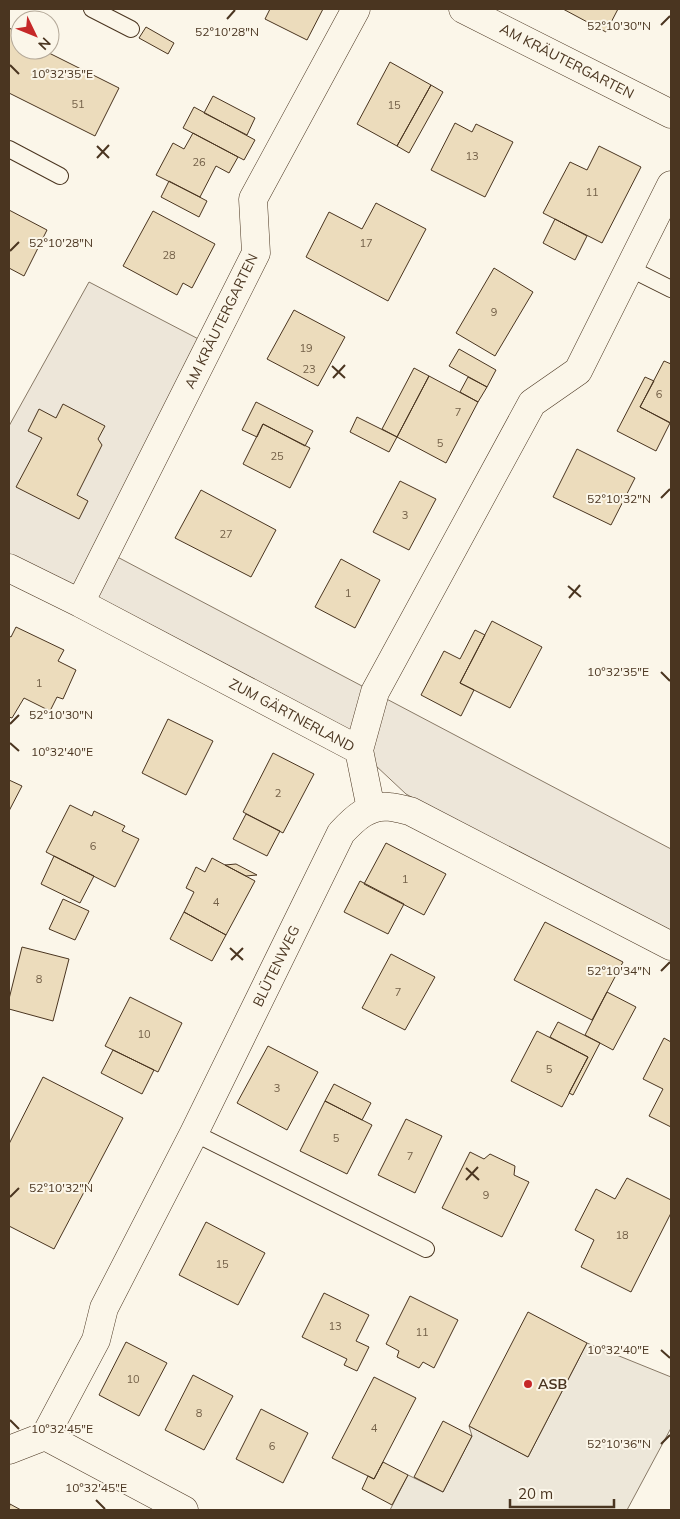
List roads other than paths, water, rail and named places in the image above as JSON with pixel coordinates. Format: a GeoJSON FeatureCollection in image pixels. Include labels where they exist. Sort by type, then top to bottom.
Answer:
{"type":"FeatureCollection","features":[{"type":"Feature","properties":{"kind":"street","name":"AM KRÄUTERGARTEN"},"geometry":{"type":"LineString","coordinates":[[80,604],[256,253],[253,199],[356,9]]}},
{"type":"Feature","properties":{"kind":"street","name":"AM KRÄUTERGARTEN"},"geometry":{"type":"LineString","coordinates":[[463,9],[671,114]]}},
{"type":"Feature","properties":{"kind":"street"},"geometry":{"type":"LineString","coordinates":[[359,750],[375,692],[532,403],[578,371],[671,185]]}},
{"type":"Feature","properties":{"kind":"street","name":"ZUM GÄRTNERLAND"},"geometry":{"type":"LineString","coordinates":[[9,568],[359,750],[370,809]]}},
{"type":"Feature","properties":{"kind":"street"},"geometry":{"type":"LineString","coordinates":[[370,809],[388,806],[410,811],[671,946]]}},
{"type":"Feature","properties":{"kind":"street","name":"BLÜTENWEG"},"geometry":{"type":"LineString","coordinates":[[45,1436],[96,1340],[104,1308],[194,1133],[341,833],[354,819],[370,809]]}},
{"type":"Feature","properties":{"kind":"street"},"geometry":{"type":"LineString","coordinates":[[9,1450],[45,1436],[184,1510]]}},
{"type":"Feature","properties":{"kind":"lane"},"geometry":{"type":"LineString","coordinates":[[92,9],[131,29]]}},
{"type":"Feature","properties":{"kind":"lane"},"geometry":{"type":"LineString","coordinates":[[9,149],[60,176]]}},
{"type":"Feature","properties":{"kind":"lane"},"geometry":{"type":"LineString","coordinates":[[630,268],[671,289]]}},
{"type":"Feature","properties":{"kind":"lane"},"geometry":{"type":"LineString","coordinates":[[194,1133],[426,1249]]}},
{"type":"Feature","properties":{"kind":"place","name":"ASB"},"geometry":{"type":"Point","coordinates":[528,1384]}}]}
